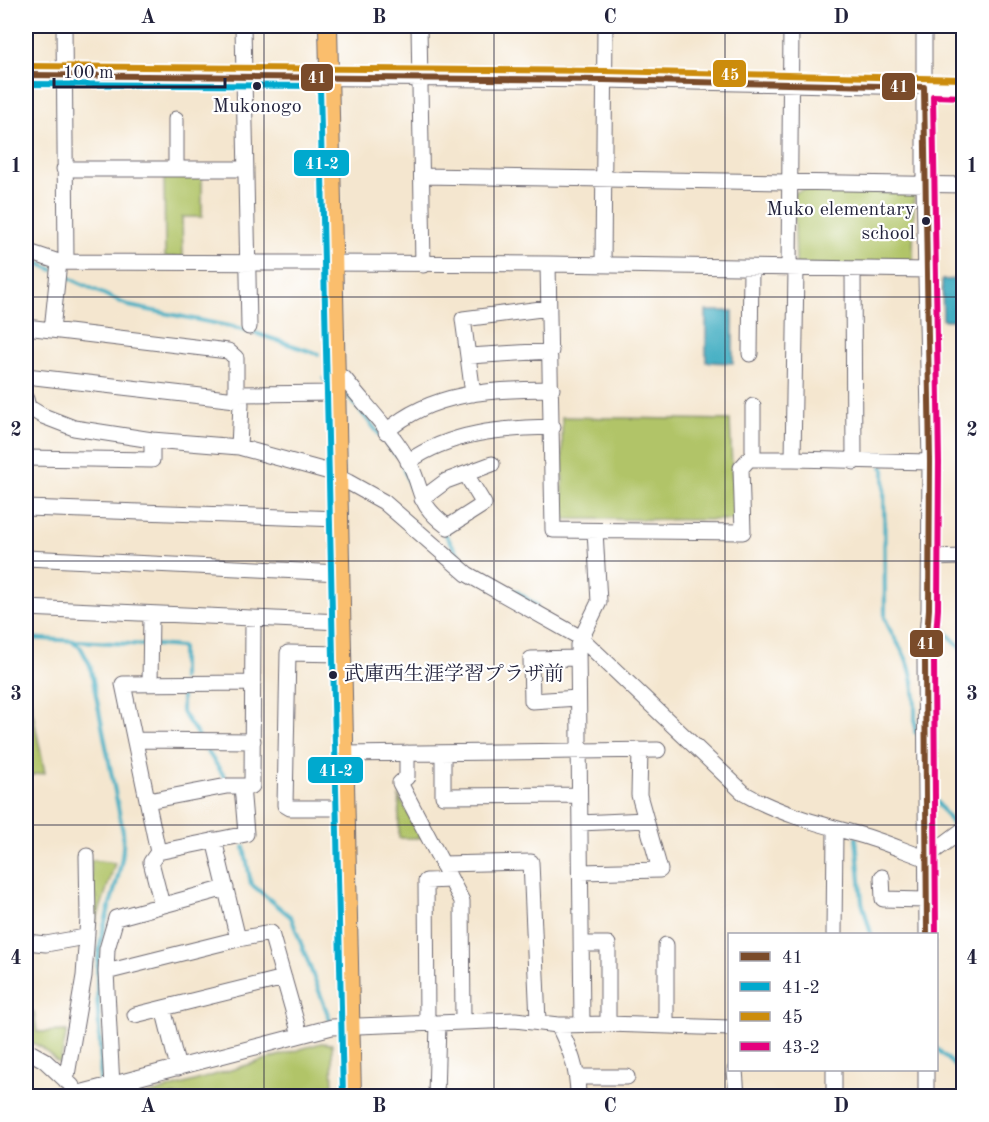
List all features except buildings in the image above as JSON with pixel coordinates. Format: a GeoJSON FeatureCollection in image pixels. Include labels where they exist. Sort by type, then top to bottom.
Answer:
{"type":"FeatureCollection","features":[{"type":"Feature","properties":{"kind":"main road"},"geometry":{"type":"LineString","coordinates":[[328,26],[352,1096]]}},
{"type":"Feature","properties":{"kind":"street"},"geometry":{"type":"LineString","coordinates":[[52,330],[60,266],[64,169],[64,26]]}},
{"type":"Feature","properties":{"kind":"street"},"geometry":{"type":"LineString","coordinates":[[243,26],[249,327]]}},
{"type":"Feature","properties":{"kind":"street"},"geometry":{"type":"LineString","coordinates":[[419,26],[423,265]]}},
{"type":"Feature","properties":{"kind":"street"},"geometry":{"type":"LineString","coordinates":[[603,265],[606,26]]}},
{"type":"Feature","properties":{"kind":"street"},"geometry":{"type":"LineString","coordinates":[[791,26],[788,182],[792,269],[793,459]]}},
{"type":"Feature","properties":{"kind":"street"},"geometry":{"type":"LineString","coordinates":[[924,26],[924,184],[928,270],[930,462],[929,623],[925,661],[927,933]]}},
{"type":"Feature","properties":{"kind":"street"},"geometry":{"type":"LineString","coordinates":[[26,75],[604,80],[963,88]]}},
{"type":"Feature","properties":{"kind":"street"},"geometry":{"type":"LineString","coordinates":[[176,119],[176,169]]}},
{"type":"Feature","properties":{"kind":"street"},"geometry":{"type":"LineString","coordinates":[[64,169],[246,169]]}},
{"type":"Feature","properties":{"kind":"street"},"geometry":{"type":"LineString","coordinates":[[422,176],[963,185]]}},
{"type":"Feature","properties":{"kind":"street"},"geometry":{"type":"LineString","coordinates":[[26,251],[60,266],[248,262],[928,270]]}},
{"type":"Feature","properties":{"kind":"street"},"geometry":{"type":"LineString","coordinates":[[548,264],[553,427],[553,530],[743,532],[741,468],[749,459],[930,462]]}},
{"type":"Feature","properties":{"kind":"street"},"geometry":{"type":"LineString","coordinates":[[750,354],[751,268]]}},
{"type":"Feature","properties":{"kind":"street"},"geometry":{"type":"LineString","coordinates":[[853,269],[854,462]]}},
{"type":"Feature","properties":{"kind":"street"},"geometry":{"type":"LineString","coordinates":[[472,394],[463,319],[549,308]]}},
{"type":"Feature","properties":{"kind":"street"},"geometry":{"type":"LineString","coordinates":[[26,327],[228,351],[236,358],[236,397],[241,404],[239,447]]}},
{"type":"Feature","properties":{"kind":"street"},"geometry":{"type":"LineString","coordinates":[[469,356],[551,351]]}},
{"type":"Feature","properties":{"kind":"street"},"geometry":{"type":"LineString","coordinates":[[26,376],[236,397],[336,385],[344,378],[408,462],[429,513],[448,527],[484,504],[467,476]]}},
{"type":"Feature","properties":{"kind":"street"},"geometry":{"type":"LineString","coordinates":[[386,432],[412,415],[445,399],[472,394],[552,389]]}},
{"type":"Feature","properties":{"kind":"street"},"geometry":{"type":"LineString","coordinates":[[26,404],[43,416],[74,428],[152,440],[239,447],[326,471],[384,502],[467,574],[486,587],[581,638],[746,794],[757,801],[835,830],[864,836],[925,858]]}},
{"type":"Feature","properties":{"kind":"street"},"geometry":{"type":"LineString","coordinates":[[753,406],[753,459]]}},
{"type":"Feature","properties":{"kind":"street"},"geometry":{"type":"LineString","coordinates":[[408,462],[424,451],[450,439],[522,428],[553,427]]}},
{"type":"Feature","properties":{"kind":"street"},"geometry":{"type":"LineString","coordinates":[[26,458],[152,460],[152,440]]}},
{"type":"Feature","properties":{"kind":"street"},"geometry":{"type":"LineString","coordinates":[[422,500],[446,481],[467,476],[492,464]]}},
{"type":"Feature","properties":{"kind":"street"},"geometry":{"type":"LineString","coordinates":[[26,508],[339,519]]}},
{"type":"Feature","properties":{"kind":"street"},"geometry":{"type":"LineString","coordinates":[[582,1024],[583,944],[579,823],[578,645],[599,602],[595,531]]}},
{"type":"Feature","properties":{"kind":"street"},"geometry":{"type":"LineString","coordinates":[[26,558],[341,573]]}},
{"type":"Feature","properties":{"kind":"street"},"geometry":{"type":"LineString","coordinates":[[930,558],[963,558]]}},
{"type":"Feature","properties":{"kind":"street"},"geometry":{"type":"LineString","coordinates":[[26,608],[341,622]]}},
{"type":"Feature","properties":{"kind":"street"},"geometry":{"type":"LineString","coordinates":[[150,683],[151,614]]}},
{"type":"Feature","properties":{"kind":"street"},"geometry":{"type":"LineString","coordinates":[[148,801],[233,786],[252,786],[253,619]]}},
{"type":"Feature","properties":{"kind":"street"},"geometry":{"type":"LineString","coordinates":[[342,654],[288,653],[285,805],[290,808],[345,808]]}},
{"type":"Feature","properties":{"kind":"street"},"geometry":{"type":"LineString","coordinates":[[578,658],[531,659],[532,701],[578,698]]}},
{"type":"Feature","properties":{"kind":"street"},"geometry":{"type":"LineString","coordinates":[[158,852],[123,684],[253,683]]}},
{"type":"Feature","properties":{"kind":"street"},"geometry":{"type":"LineString","coordinates":[[135,740],[253,741]]}},
{"type":"Feature","properties":{"kind":"street"},"geometry":{"type":"LineString","coordinates":[[581,872],[660,870],[639,795],[640,750]]}},
{"type":"Feature","properties":{"kind":"street"},"geometry":{"type":"LineString","coordinates":[[344,754],[658,750]]}},
{"type":"Feature","properties":{"kind":"street"},"geometry":{"type":"LineString","coordinates":[[407,753],[407,777],[399,783],[462,901],[463,1021]]}},
{"type":"Feature","properties":{"kind":"street"},"geometry":{"type":"LineString","coordinates":[[443,753],[443,796],[579,795]]}},
{"type":"Feature","properties":{"kind":"street"},"geometry":{"type":"LineString","coordinates":[[162,905],[151,862],[158,852],[246,834],[233,786]]}},
{"type":"Feature","properties":{"kind":"street"},"geometry":{"type":"LineString","coordinates":[[579,823],[646,820]]}},
{"type":"Feature","properties":{"kind":"street"},"geometry":{"type":"LineString","coordinates":[[925,858],[963,829]]}},
{"type":"Feature","properties":{"kind":"street"},"geometry":{"type":"LineString","coordinates":[[834,933],[835,830]]}},
{"type":"Feature","properties":{"kind":"street"},"geometry":{"type":"LineString","coordinates":[[214,840],[238,939]]}},
{"type":"Feature","properties":{"kind":"street"},"geometry":{"type":"LineString","coordinates":[[66,1081],[84,976],[88,918],[87,856]]}},
{"type":"Feature","properties":{"kind":"street"},"geometry":{"type":"LineString","coordinates":[[442,864],[531,862],[538,1021]]}},
{"type":"Feature","properties":{"kind":"street"},"geometry":{"type":"LineString","coordinates":[[882,877],[883,899],[925,900]]}},
{"type":"Feature","properties":{"kind":"street"},"geometry":{"type":"LineString","coordinates":[[436,1096],[435,1026],[426,881],[451,880]]}},
{"type":"Feature","properties":{"kind":"street"},"geometry":{"type":"LineString","coordinates":[[112,1086],[106,972],[107,950],[116,918],[226,888]]}},
{"type":"Feature","properties":{"kind":"street"},"geometry":{"type":"LineString","coordinates":[[106,972],[271,933],[300,1035]]}},
{"type":"Feature","properties":{"kind":"street"},"geometry":{"type":"LineString","coordinates":[[26,942],[46,944],[85,937]]}},
{"type":"Feature","properties":{"kind":"street"},"geometry":{"type":"LineString","coordinates":[[583,944],[608,944],[608,1024]]}},
{"type":"Feature","properties":{"kind":"street"},"geometry":{"type":"LineString","coordinates":[[666,945],[666,1025]]}},
{"type":"Feature","properties":{"kind":"street"},"geometry":{"type":"LineString","coordinates":[[135,1015],[284,978]]}},
{"type":"Feature","properties":{"kind":"street"},"geometry":{"type":"LineString","coordinates":[[163,1008],[178,1068]]}},
{"type":"Feature","properties":{"kind":"street"},"geometry":{"type":"LineString","coordinates":[[26,1050],[44,1060],[81,1095],[332,1027],[435,1026],[463,1021],[538,1021],[558,1025],[666,1025],[728,1028]]}},
{"type":"Feature","properties":{"kind":"street"},"geometry":{"type":"LineString","coordinates":[[558,1025],[573,1056],[578,1077],[578,1096]]}},
{"type":"Feature","properties":{"kind":"street"},"geometry":{"type":"LineString","coordinates":[[735,1071],[737,1096]]}},
{"type":"Feature","properties":{"kind":"street"},"geometry":{"type":"LineString","coordinates":[[834,1071],[834,1096]]}},
{"type":"Feature","properties":{"kind":"street"},"geometry":{"type":"LineString","coordinates":[[926,1071],[926,1096]]}},
{"type":"Feature","properties":{"kind":"street"},"geometry":{"type":"LineString","coordinates":[[578,1077],[627,1077]]}},
{"type":"Feature","properties":{"kind":"green space"},"geometry":{"type":"Polygon","coordinates":[[[164,174],[202,175],[202,217],[182,217],[183,257],[165,257],[164,174]]]}},
{"type":"Feature","properties":{"kind":"green space"},"geometry":{"type":"Polygon","coordinates":[[[802,190],[909,192],[914,197],[913,258],[905,264],[796,265],[794,193],[802,190]]]}},
{"type":"Feature","properties":{"kind":"green space"},"geometry":{"type":"Polygon","coordinates":[[[562,417],[730,420],[734,520],[563,519],[562,417]]]}},
{"type":"Feature","properties":{"kind":"green space"},"geometry":{"type":"Polygon","coordinates":[[[26,680],[45,773],[26,776],[26,680]]]}},
{"type":"Feature","properties":{"kind":"green space"},"geometry":{"type":"Polygon","coordinates":[[[399,797],[423,838],[399,838],[399,797]]]}},
{"type":"Feature","properties":{"kind":"green space"},"geometry":{"type":"Polygon","coordinates":[[[91,860],[115,863],[93,932],[91,860]]]}},
{"type":"Feature","properties":{"kind":"green space"},"geometry":{"type":"Polygon","coordinates":[[[34,1012],[37,1032],[67,1031],[60,1064],[41,1047],[26,1040],[26,1014],[34,1012]]]}},
{"type":"Feature","properties":{"kind":"green space"},"geometry":{"type":"Polygon","coordinates":[[[321,1043],[332,1044],[333,1096],[144,1096],[321,1043]]]}},
{"type":"Feature","properties":{"kind":"water"},"geometry":{"type":"Polygon","coordinates":[[[960,279],[961,320],[943,320],[942,280],[960,279]]]}},
{"type":"Feature","properties":{"kind":"water"},"geometry":{"type":"Polygon","coordinates":[[[706,311],[733,311],[733,363],[706,362],[706,311]]]}},
{"type":"Feature","properties":{"kind":"waterway"},"geometry":{"type":"LineString","coordinates":[[36,262],[53,270]]}},
{"type":"Feature","properties":{"kind":"waterway"},"geometry":{"type":"LineString","coordinates":[[63,275],[129,306],[243,329],[318,354]]}},
{"type":"Feature","properties":{"kind":"waterway"},"geometry":{"type":"LineString","coordinates":[[346,393],[396,455]]}},
{"type":"Feature","properties":{"kind":"waterway"},"geometry":{"type":"LineString","coordinates":[[403,467],[411,488]]}},
{"type":"Feature","properties":{"kind":"waterway"},"geometry":{"type":"LineString","coordinates":[[882,467],[884,468],[885,618],[910,669],[914,692],[915,732],[921,735]]}},
{"type":"Feature","properties":{"kind":"waterway"},"geometry":{"type":"LineString","coordinates":[[443,531],[464,562]]}},
{"type":"Feature","properties":{"kind":"waterway"},"geometry":{"type":"LineString","coordinates":[[505,588],[516,591],[537,606]]}},
{"type":"Feature","properties":{"kind":"waterway"},"geometry":{"type":"LineString","coordinates":[[938,624],[964,651]]}},
{"type":"Feature","properties":{"kind":"waterway"},"geometry":{"type":"LineString","coordinates":[[26,638],[147,645]]}},
{"type":"Feature","properties":{"kind":"waterway"},"geometry":{"type":"LineString","coordinates":[[73,642],[81,648],[90,665],[123,832],[122,861],[103,931],[98,962],[100,1084]]}},
{"type":"Feature","properties":{"kind":"waterway"},"geometry":{"type":"LineString","coordinates":[[155,645],[182,647],[182,679]]}},
{"type":"Feature","properties":{"kind":"waterway"},"geometry":{"type":"LineString","coordinates":[[182,686],[182,712],[199,737]]}},
{"type":"Feature","properties":{"kind":"waterway"},"geometry":{"type":"LineString","coordinates":[[930,741],[935,743],[935,799],[956,829]]}},
{"type":"Feature","properties":{"kind":"waterway"},"geometry":{"type":"LineString","coordinates":[[204,746],[228,782]]}},
{"type":"Feature","properties":{"kind":"waterway"},"geometry":{"type":"LineString","coordinates":[[856,838],[862,902],[871,933]]}},
{"type":"Feature","properties":{"kind":"waterway"},"geometry":{"type":"LineString","coordinates":[[244,847],[251,884],[291,917],[330,1020]]}},
{"type":"Feature","properties":{"kind":"waterway"},"geometry":{"type":"LineString","coordinates":[[938,1050],[964,1074]]}},
{"type":"Feature","properties":{"kind":"transit line","name":"45"},"geometry":{"type":"LineString","coordinates":[[26,66],[604,71],[964,79]]}},
{"type":"Feature","properties":{"kind":"transit line","name":"41"},"geometry":{"type":"LineString","coordinates":[[26,75],[604,80],[924,87],[930,462],[929,609],[925,661],[927,933]]}},
{"type":"Feature","properties":{"kind":"transit line","name":"41-2"},"geometry":{"type":"LineString","coordinates":[[26,84],[320,86],[343,1096]]}},
{"type":"Feature","properties":{"kind":"transit line","name":"43-2"},"geometry":{"type":"LineString","coordinates":[[936,933],[934,661],[938,609],[939,462],[933,96],[964,97]]}},
{"type":"Feature","properties":{"kind":"place","name":"Mukonogo"},"geometry":{"type":"Point","coordinates":[257,86]}},
{"type":"Feature","properties":{"kind":"place","name":"Muko elementary school"},"geometry":{"type":"Point","coordinates":[926,221]}},
{"type":"Feature","properties":{"kind":"place","name":"武庫西生涯学習プラザ前"},"geometry":{"type":"Point","coordinates":[333,675]}}]}
